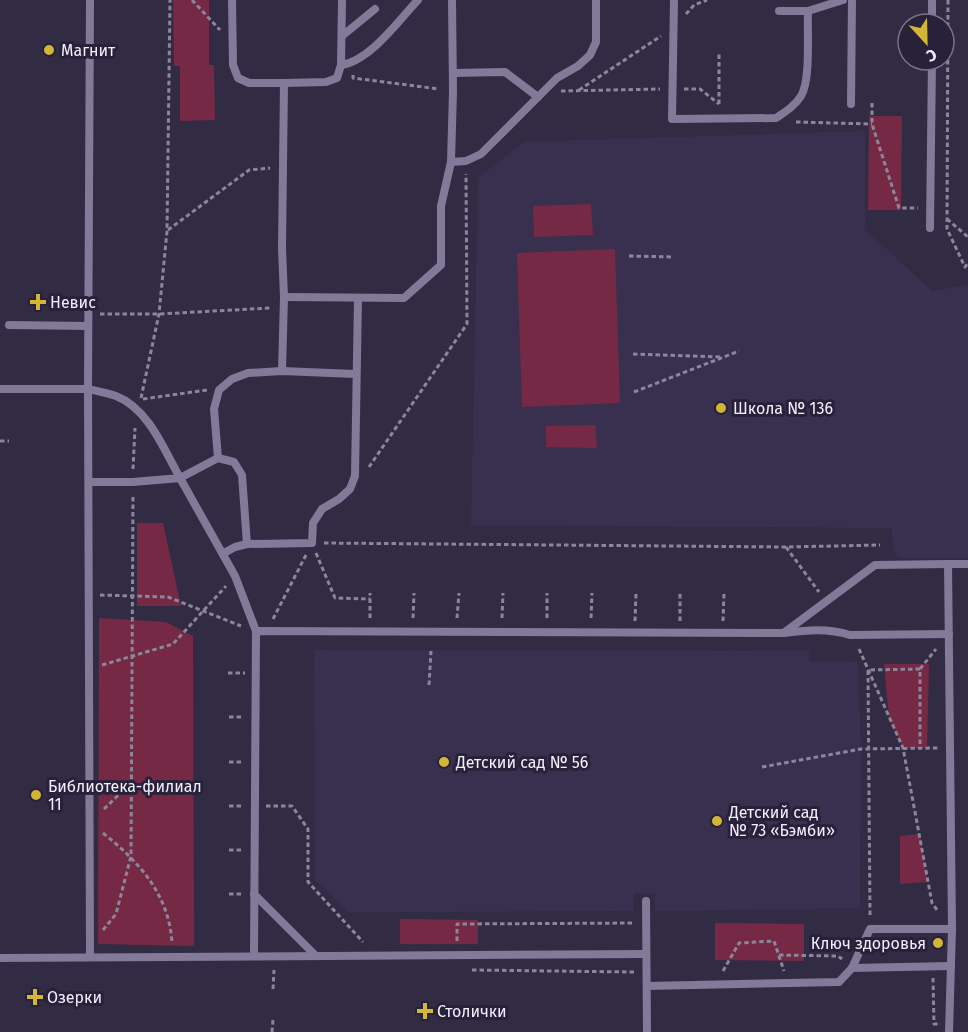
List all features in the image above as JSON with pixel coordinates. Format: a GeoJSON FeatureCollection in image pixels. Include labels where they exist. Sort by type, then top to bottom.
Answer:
{"type":"FeatureCollection","features":[{"type":"Feature","properties":{"kind":"lane"},"geometry":{"type":"LineString","coordinates":[[90,0],[88,326],[90,957]]}},
{"type":"Feature","properties":{"kind":"lane"},"geometry":{"type":"LineString","coordinates":[[232,0],[233,65],[238,78],[249,83],[326,82],[337,78],[341,65],[342,0]]}},
{"type":"Feature","properties":{"kind":"lane"},"geometry":{"type":"LineString","coordinates":[[341,65],[351,64],[367,54],[418,0]]}},
{"type":"Feature","properties":{"kind":"lane"},"geometry":{"type":"LineString","coordinates":[[284,297],[404,298],[441,265],[441,206],[451,162],[452,0]]}},
{"type":"Feature","properties":{"kind":"lane"},"geometry":{"type":"LineString","coordinates":[[451,162],[466,161],[481,154],[557,78],[578,66],[590,55],[596,42],[596,0]]}},
{"type":"Feature","properties":{"kind":"lane"},"geometry":{"type":"LineString","coordinates":[[674,0],[672,119],[776,118],[790,108],[801,96],[806,82],[808,11]]}},
{"type":"Feature","properties":{"kind":"lane"},"geometry":{"type":"LineString","coordinates":[[779,11],[808,11],[843,0]]}},
{"type":"Feature","properties":{"kind":"lane"},"geometry":{"type":"LineString","coordinates":[[851,104],[852,0]]}},
{"type":"Feature","properties":{"kind":"lane"},"geometry":{"type":"LineString","coordinates":[[342,36],[375,9]]}},
{"type":"Feature","properties":{"kind":"lane"},"geometry":{"type":"LineString","coordinates":[[453,73],[505,72],[540,94]]}},
{"type":"Feature","properties":{"kind":"lane"},"geometry":{"type":"LineString","coordinates":[[930,228],[932,72]]}},
{"type":"Feature","properties":{"kind":"lane"},"geometry":{"type":"LineString","coordinates":[[282,371],[284,83]]}},
{"type":"Feature","properties":{"kind":"lane"},"geometry":{"type":"LineString","coordinates":[[224,553],[247,544],[312,543],[313,523],[322,509],[350,489],[355,476],[358,298]]}},
{"type":"Feature","properties":{"kind":"lane"},"geometry":{"type":"LineString","coordinates":[[9,325],[88,326]]}},
{"type":"Feature","properties":{"kind":"lane"},"geometry":{"type":"LineString","coordinates":[[218,458],[214,409],[219,390],[232,379],[248,373],[282,371],[356,374]]}},
{"type":"Feature","properties":{"kind":"lane"},"geometry":{"type":"LineString","coordinates":[[0,389],[88,389],[118,397],[138,411],[152,429],[235,576],[256,631],[254,956]]}},
{"type":"Feature","properties":{"kind":"lane"},"geometry":{"type":"LineString","coordinates":[[90,482],[133,482],[180,478],[218,458],[234,462],[242,475],[247,544]]}},
{"type":"Feature","properties":{"kind":"lane"},"geometry":{"type":"LineString","coordinates":[[948,564],[952,929],[949,1032]]}},
{"type":"Feature","properties":{"kind":"lane"},"geometry":{"type":"LineString","coordinates":[[784,633],[875,565],[968,564]]}},
{"type":"Feature","properties":{"kind":"lane"},"geometry":{"type":"LineString","coordinates":[[256,631],[784,633],[813,629],[836,630],[850,635],[949,634]]}},
{"type":"Feature","properties":{"kind":"lane"},"geometry":{"type":"LineString","coordinates":[[254,894],[316,956]]}},
{"type":"Feature","properties":{"kind":"lane"},"geometry":{"type":"LineString","coordinates":[[646,901],[647,1032]]}},
{"type":"Feature","properties":{"kind":"lane"},"geometry":{"type":"LineString","coordinates":[[647,986],[839,982],[852,968],[870,929],[952,929]]}},
{"type":"Feature","properties":{"kind":"lane"},"geometry":{"type":"LineString","coordinates":[[0,958],[646,954]]}},
{"type":"Feature","properties":{"kind":"lane"},"geometry":{"type":"LineString","coordinates":[[852,968],[951,966]]}},
{"type":"Feature","properties":{"kind":"path"},"geometry":{"type":"LineString","coordinates":[[192,0],[213,24],[233,41]]}},
{"type":"Feature","properties":{"kind":"path"},"geometry":{"type":"LineString","coordinates":[[948,0],[947,229],[965,267],[968,263]]}},
{"type":"Feature","properties":{"kind":"path"},"geometry":{"type":"LineString","coordinates":[[578,91],[673,27]]}},
{"type":"Feature","properties":{"kind":"path"},"geometry":{"type":"LineString","coordinates":[[540,94],[578,91],[700,89],[719,104],[719,54]]}},
{"type":"Feature","properties":{"kind":"path"},"geometry":{"type":"LineString","coordinates":[[351,64],[353,78],[453,91]]}},
{"type":"Feature","properties":{"kind":"path"},"geometry":{"type":"LineString","coordinates":[[872,104],[872,124],[899,208],[947,209]]}},
{"type":"Feature","properties":{"kind":"path"},"geometry":{"type":"LineString","coordinates":[[776,118],[795,122],[872,124]]}},
{"type":"Feature","properties":{"kind":"path"},"geometry":{"type":"LineString","coordinates":[[355,476],[368,469],[467,324],[466,161]]}},
{"type":"Feature","properties":{"kind":"path"},"geometry":{"type":"LineString","coordinates":[[167,231],[249,170],[284,166]]}},
{"type":"Feature","properties":{"kind":"path"},"geometry":{"type":"LineString","coordinates":[[947,219],[968,237]]}},
{"type":"Feature","properties":{"kind":"path"},"geometry":{"type":"LineString","coordinates":[[629,256],[673,257]]}},
{"type":"Feature","properties":{"kind":"path"},"geometry":{"type":"LineString","coordinates":[[89,314],[159,314],[284,308]]}},
{"type":"Feature","properties":{"kind":"path"},"geometry":{"type":"LineString","coordinates":[[634,392],[739,351]]}},
{"type":"Feature","properties":{"kind":"path"},"geometry":{"type":"LineString","coordinates":[[633,354],[724,357]]}},
{"type":"Feature","properties":{"kind":"path"},"geometry":{"type":"LineString","coordinates":[[141,399],[201,389],[219,390]]}},
{"type":"Feature","properties":{"kind":"path"},"geometry":{"type":"LineString","coordinates":[[0,441],[9,441]]}},
{"type":"Feature","properties":{"kind":"path"},"geometry":{"type":"LineString","coordinates":[[312,543],[786,547],[880,545]]}},
{"type":"Feature","properties":{"kind":"path"},"geometry":{"type":"LineString","coordinates":[[312,543],[335,598],[370,599]]}},
{"type":"Feature","properties":{"kind":"path"},"geometry":{"type":"LineString","coordinates":[[266,631],[312,543]]}},
{"type":"Feature","properties":{"kind":"path"},"geometry":{"type":"LineString","coordinates":[[90,669],[173,644],[235,576]]}},
{"type":"Feature","properties":{"kind":"path"},"geometry":{"type":"LineString","coordinates":[[370,593],[370,632]]}},
{"type":"Feature","properties":{"kind":"path"},"geometry":{"type":"LineString","coordinates":[[413,632],[414,593]]}},
{"type":"Feature","properties":{"kind":"path"},"geometry":{"type":"LineString","coordinates":[[457,632],[459,593]]}},
{"type":"Feature","properties":{"kind":"path"},"geometry":{"type":"LineString","coordinates":[[502,632],[503,593]]}},
{"type":"Feature","properties":{"kind":"path"},"geometry":{"type":"LineString","coordinates":[[546,632],[547,593]]}},
{"type":"Feature","properties":{"kind":"path"},"geometry":{"type":"LineString","coordinates":[[591,632],[592,593]]}},
{"type":"Feature","properties":{"kind":"path"},"geometry":{"type":"LineString","coordinates":[[635,633],[636,593]]}},
{"type":"Feature","properties":{"kind":"path"},"geometry":{"type":"LineString","coordinates":[[680,593],[680,633]]}},
{"type":"Feature","properties":{"kind":"path"},"geometry":{"type":"LineString","coordinates":[[723,633],[724,593]]}},
{"type":"Feature","properties":{"kind":"path"},"geometry":{"type":"LineString","coordinates":[[89,594],[168,597],[201,612],[256,631]]}},
{"type":"Feature","properties":{"kind":"path"},"geometry":{"type":"LineString","coordinates":[[850,635],[864,657],[903,748],[932,903],[952,929]]}},
{"type":"Feature","properties":{"kind":"path"},"geometry":{"type":"LineString","coordinates":[[429,685],[431,651]]}},
{"type":"Feature","properties":{"kind":"path"},"geometry":{"type":"LineString","coordinates":[[868,670],[920,669],[920,748]]}},
{"type":"Feature","properties":{"kind":"path"},"geometry":{"type":"LineString","coordinates":[[868,670],[870,929]]}},
{"type":"Feature","properties":{"kind":"path"},"geometry":{"type":"LineString","coordinates":[[762,768],[869,749],[950,748]]}},
{"type":"Feature","properties":{"kind":"path"},"geometry":{"type":"LineString","coordinates":[[131,783],[90,822],[131,855],[156,890],[166,910],[171,929],[172,957]]}},
{"type":"Feature","properties":{"kind":"path"},"geometry":{"type":"LineString","coordinates":[[255,806],[292,806],[308,828],[308,882],[368,947],[370,956]]}},
{"type":"Feature","properties":{"kind":"path"},"geometry":{"type":"LineString","coordinates":[[90,939],[106,928],[116,914],[131,855]]}},
{"type":"Feature","properties":{"kind":"path"},"geometry":{"type":"LineString","coordinates":[[458,955],[457,924],[646,923]]}},
{"type":"Feature","properties":{"kind":"path"},"geometry":{"type":"LineString","coordinates":[[716,985],[739,943],[774,941],[788,983]]}},
{"type":"Feature","properties":{"kind":"path"},"geometry":{"type":"LineString","coordinates":[[779,955],[838,956],[852,968]]}},
{"type":"Feature","properties":{"kind":"path"},"geometry":{"type":"LineString","coordinates":[[273,989],[274,956]]}},
{"type":"Feature","properties":{"kind":"path"},"geometry":{"type":"LineString","coordinates":[[272,1032],[273,1020]]}},
{"type":"Feature","properties":{"kind":"shaded area"},"geometry":{"type":"Polygon","coordinates":[[[173,0],[209,0],[209,65],[214,65],[215,120],[180,121],[180,66],[174,66],[173,0]]]}},
{"type":"Feature","properties":{"kind":"shaded area"},"geometry":{"type":"Polygon","coordinates":[[[869,116],[902,116],[901,210],[868,210],[869,116]]]}},
{"type":"Feature","properties":{"kind":"shaded area","name":"Школа № 136"},"geometry":{"type":"Polygon","coordinates":[[[865,131],[865,229],[932,291],[968,285],[968,558],[898,558],[893,549],[892,528],[471,525],[478,178],[524,142],[865,131]]]}},
{"type":"Feature","properties":{"kind":"shaded area"},"geometry":{"type":"Polygon","coordinates":[[[591,204],[593,235],[534,237],[533,206],[591,204]]]}},
{"type":"Feature","properties":{"kind":"shaded area"},"geometry":{"type":"Polygon","coordinates":[[[615,249],[620,403],[522,407],[517,253],[615,249]]]}},
{"type":"Feature","properties":{"kind":"shaded area"},"geometry":{"type":"Polygon","coordinates":[[[595,425],[597,448],[546,447],[546,426],[595,425]]]}},
{"type":"Feature","properties":{"kind":"shaded area"},"geometry":{"type":"Polygon","coordinates":[[[137,523],[163,523],[181,606],[137,606],[137,523]]]}},
{"type":"Feature","properties":{"kind":"shaded area"},"geometry":{"type":"Polygon","coordinates":[[[99,618],[166,622],[193,636],[194,946],[98,944],[99,618]]]}},
{"type":"Feature","properties":{"kind":"shaded area"},"geometry":{"type":"Polygon","coordinates":[[[314,650],[809,651],[809,661],[858,662],[861,749],[860,908],[655,911],[655,893],[634,893],[633,911],[348,912],[315,880],[314,650]]]}},
{"type":"Feature","properties":{"kind":"shaded area"},"geometry":{"type":"Polygon","coordinates":[[[884,664],[929,664],[927,748],[903,748],[889,718],[884,664]]]}},
{"type":"Feature","properties":{"kind":"shaded area"},"geometry":{"type":"Polygon","coordinates":[[[920,834],[928,882],[900,884],[900,836],[920,834]]]}},
{"type":"Feature","properties":{"kind":"shaded area"},"geometry":{"type":"Polygon","coordinates":[[[400,919],[478,920],[478,944],[400,944],[400,919]]]}},
{"type":"Feature","properties":{"kind":"shaded area"},"geometry":{"type":"Polygon","coordinates":[[[715,923],[804,924],[804,961],[715,960],[715,923]]]}},
{"type":"Feature","properties":{"kind":"place","name":"Магнит"},"geometry":{"type":"Point","coordinates":[49,50]}},
{"type":"Feature","properties":{"kind":"place","name":"Невис"},"geometry":{"type":"Point","coordinates":[38,302]}},
{"type":"Feature","properties":{"kind":"place","name":"Школа № 136"},"geometry":{"type":"Point","coordinates":[721,408]}},
{"type":"Feature","properties":{"kind":"place","name":"Детский сад № 56"},"geometry":{"type":"Point","coordinates":[444,762]}},
{"type":"Feature","properties":{"kind":"place","name":"Библиотека-филиал 11"},"geometry":{"type":"Point","coordinates":[36,795]}},
{"type":"Feature","properties":{"kind":"place","name":"Детский сад № 73 «Бэмби»"},"geometry":{"type":"Point","coordinates":[717,821]}},
{"type":"Feature","properties":{"kind":"place","name":"Ключ здоровья"},"geometry":{"type":"Point","coordinates":[938,943]}},
{"type":"Feature","properties":{"kind":"place","name":"Озерки"},"geometry":{"type":"Point","coordinates":[35,997]}},
{"type":"Feature","properties":{"kind":"place","name":"Столички"},"geometry":{"type":"Point","coordinates":[425,1011]}}]}
